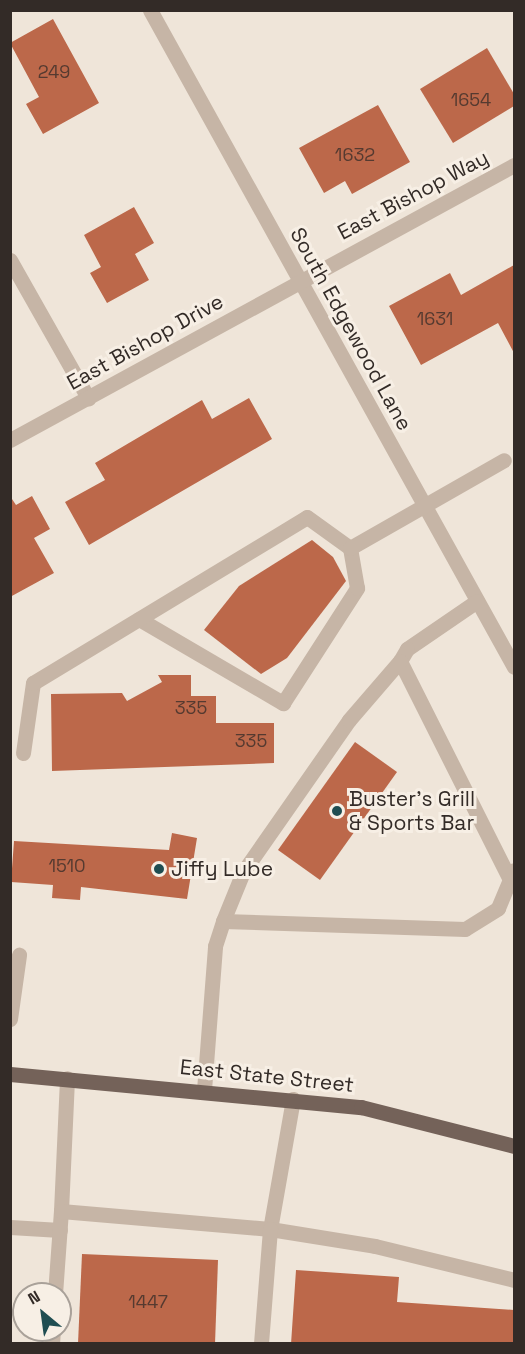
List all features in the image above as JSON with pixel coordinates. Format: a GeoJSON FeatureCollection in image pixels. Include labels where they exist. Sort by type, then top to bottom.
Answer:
{"type":"FeatureCollection","features":[{"type":"Feature","properties":{"kind":"main road","name":"East State Street"},"geometry":{"type":"LineString","coordinates":[[10,1074],[293,1099],[414,1118],[514,1146]]}},
{"type":"Feature","properties":{"kind":"street","name":"South Edgewood Lane"},"geometry":{"type":"LineString","coordinates":[[150,10],[514,667]]}},
{"type":"Feature","properties":{"kind":"street","name":"East Bishop Way"},"geometry":{"type":"LineString","coordinates":[[299,279],[514,165]]}},
{"type":"Feature","properties":{"kind":"street"},"geometry":{"type":"LineString","coordinates":[[10,260],[88,398]]}},
{"type":"Feature","properties":{"kind":"street","name":"East Bishop Drive"},"geometry":{"type":"LineString","coordinates":[[10,440],[299,279]]}},
{"type":"Feature","properties":{"kind":"street"},"geometry":{"type":"LineString","coordinates":[[350,548],[504,460]]}},
{"type":"Feature","properties":{"kind":"street"},"geometry":{"type":"LineString","coordinates":[[24,753],[30,685],[139,619],[310,516],[350,548],[357,588],[283,703],[139,619]]}},
{"type":"Feature","properties":{"kind":"street"},"geometry":{"type":"LineString","coordinates":[[204,1090],[215,946],[243,872],[350,720],[400,661],[407,648],[477,600]]}},
{"type":"Feature","properties":{"kind":"street"},"geometry":{"type":"LineString","coordinates":[[223,921],[465,929],[498,908],[512,875],[400,661]]}},
{"type":"Feature","properties":{"kind":"street"},"geometry":{"type":"LineString","coordinates":[[10,1019],[19,955]]}},
{"type":"Feature","properties":{"kind":"street"},"geometry":{"type":"LineString","coordinates":[[56,1282],[67,1078]]}},
{"type":"Feature","properties":{"kind":"street"},"geometry":{"type":"LineString","coordinates":[[261,1344],[270,1229],[293,1099]]}},
{"type":"Feature","properties":{"kind":"street"},"geometry":{"type":"LineString","coordinates":[[61,1211],[270,1229],[375,1246],[514,1280]]}},
{"type":"Feature","properties":{"kind":"street"},"geometry":{"type":"LineString","coordinates":[[10,1227],[60,1230]]}},
{"type":"Feature","properties":{"kind":"building"},"geometry":{"type":"Polygon","coordinates":[[[53,19],[99,103],[43,134],[26,104],[39,97],[10,43],[53,19]]]}},
{"type":"Feature","properties":{"kind":"building"},"geometry":{"type":"Polygon","coordinates":[[[487,48],[514,94],[514,106],[453,143],[420,89],[487,48]]]}},
{"type":"Feature","properties":{"kind":"building"},"geometry":{"type":"Polygon","coordinates":[[[378,105],[410,162],[352,194],[345,181],[324,193],[299,148],[378,105]]]}},
{"type":"Feature","properties":{"kind":"building"},"geometry":{"type":"Polygon","coordinates":[[[134,207],[154,243],[135,254],[149,280],[107,303],[90,273],[101,267],[84,235],[134,207]]]}},
{"type":"Feature","properties":{"kind":"building"},"geometry":{"type":"Polygon","coordinates":[[[514,265],[514,353],[498,323],[421,365],[389,306],[450,273],[461,295],[514,265]]]}},
{"type":"Feature","properties":{"kind":"building"},"geometry":{"type":"Polygon","coordinates":[[[249,398],[272,439],[89,545],[65,502],[105,480],[95,463],[202,400],[212,419],[249,398]]]}},
{"type":"Feature","properties":{"kind":"building"},"geometry":{"type":"Polygon","coordinates":[[[10,496],[16,505],[32,496],[50,529],[34,538],[54,573],[10,597],[10,496]]]}},
{"type":"Feature","properties":{"kind":"building"},"geometry":{"type":"Polygon","coordinates":[[[312,540],[333,557],[346,581],[287,658],[261,674],[204,630],[239,586],[312,540]]]}},
{"type":"Feature","properties":{"kind":"building"},"geometry":{"type":"Polygon","coordinates":[[[158,675],[191,675],[191,696],[216,696],[216,723],[274,723],[274,763],[52,771],[51,694],[122,693],[127,701],[162,682],[158,675]]]}},
{"type":"Feature","properties":{"kind":"building","name":"Buster's Grill & Sports Bar"},"geometry":{"type":"Polygon","coordinates":[[[355,742],[397,772],[320,880],[278,850],[355,742]]]}},
{"type":"Feature","properties":{"kind":"building"},"geometry":{"type":"Polygon","coordinates":[[[172,833],[197,838],[187,899],[81,887],[80,900],[52,898],[53,885],[11,882],[14,841],[169,850],[172,833]]]}},
{"type":"Feature","properties":{"kind":"building"},"geometry":{"type":"Polygon","coordinates":[[[82,1254],[218,1260],[215,1344],[78,1344],[82,1254]]]}},
{"type":"Feature","properties":{"kind":"building"},"geometry":{"type":"Polygon","coordinates":[[[296,1270],[399,1277],[397,1302],[514,1310],[514,1344],[291,1344],[296,1270]]]}},
{"type":"Feature","properties":{"kind":"place","name":"Buster's Grill & Sports Bar"},"geometry":{"type":"Point","coordinates":[337,811]}},
{"type":"Feature","properties":{"kind":"place","name":"Jiffy Lube"},"geometry":{"type":"Point","coordinates":[159,869]}}]}
